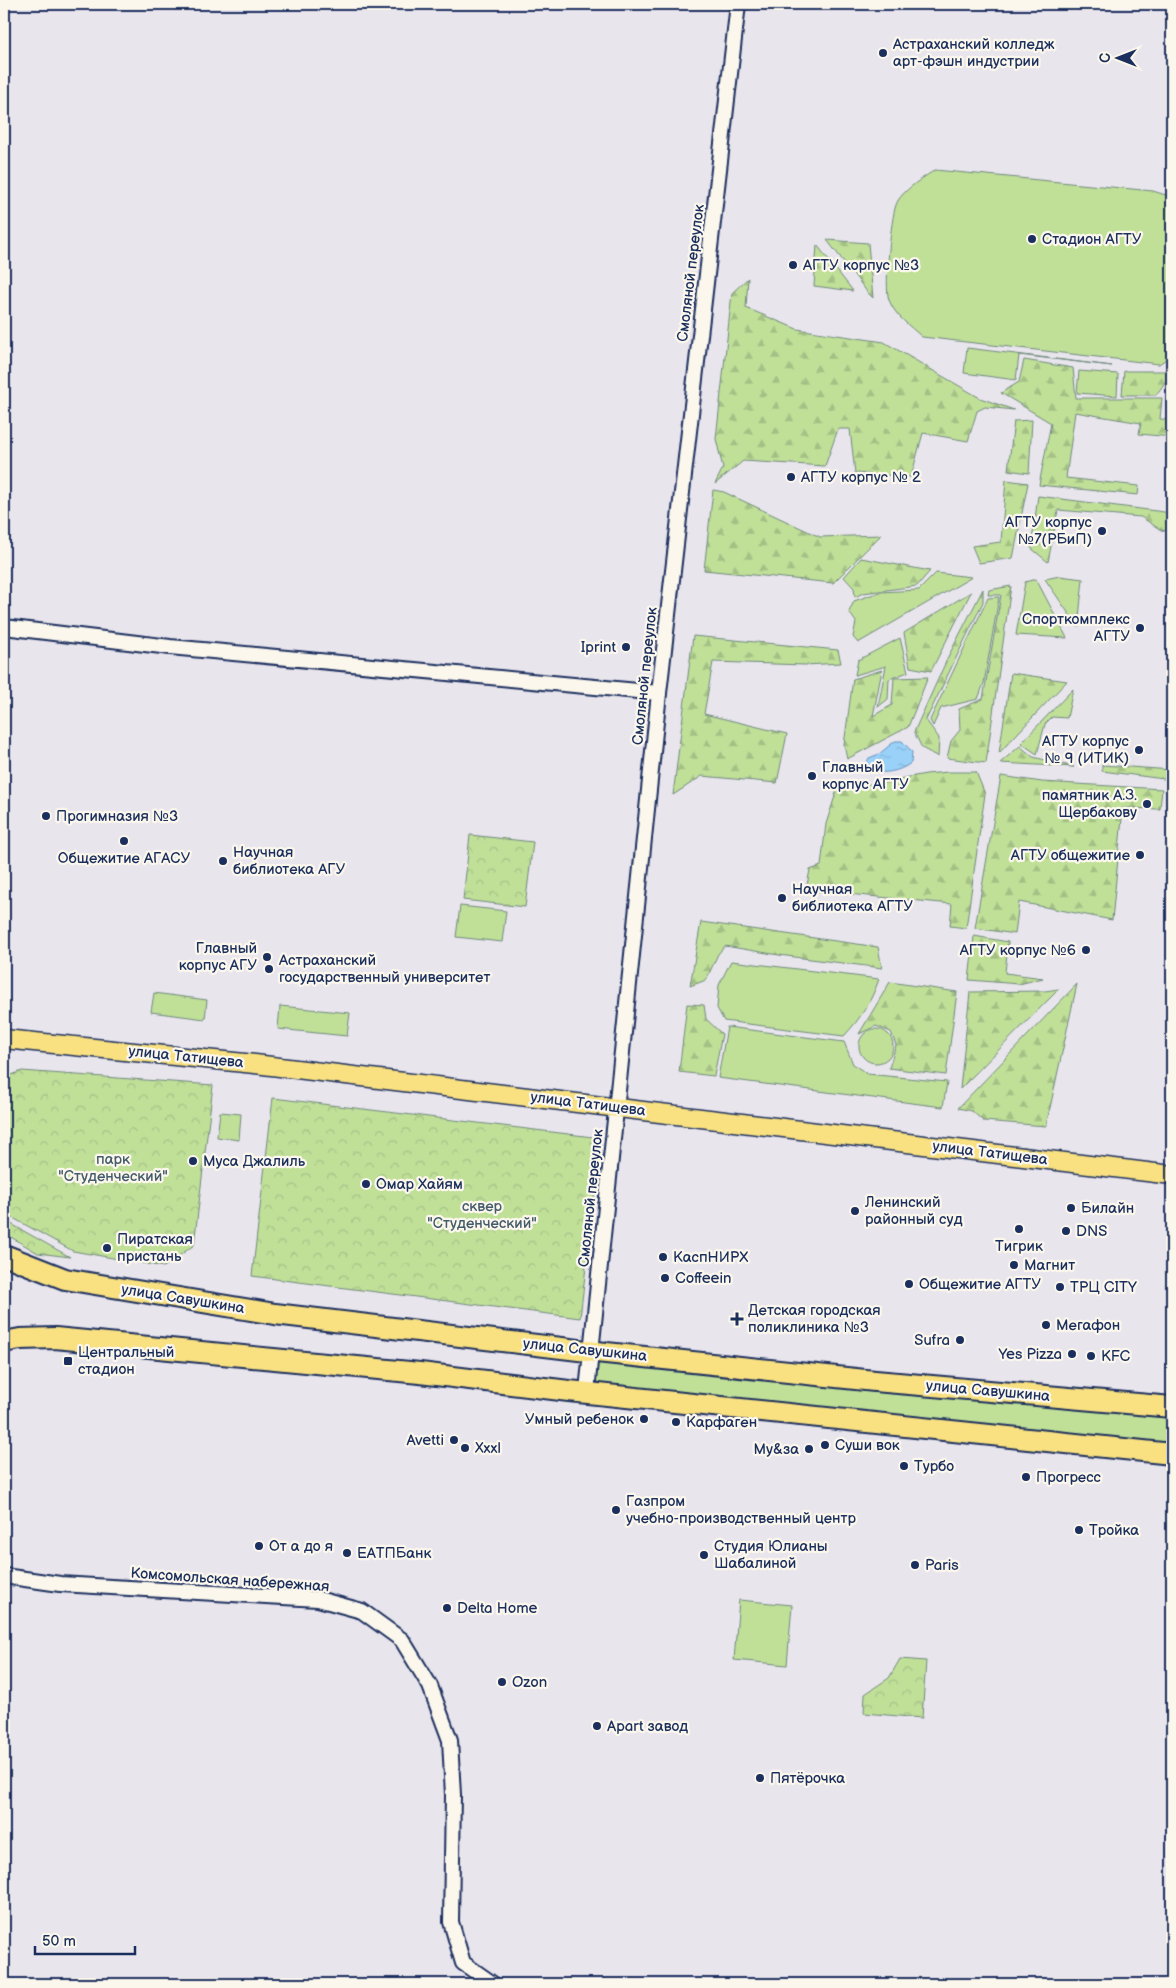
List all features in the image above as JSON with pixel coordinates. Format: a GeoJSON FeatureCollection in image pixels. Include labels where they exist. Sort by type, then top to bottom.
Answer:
{"type":"FeatureCollection","features":[{"type":"Feature","properties":{"kind":"highway","name":"улица Савушкина"},"geometry":{"type":"LineString","coordinates":[[4,1255],[65,1280],[275,1314],[592,1352],[884,1382],[1172,1407]]}},
{"type":"Feature","properties":{"kind":"highway"},"geometry":{"type":"LineString","coordinates":[[4,1342],[20,1339],[55,1338],[420,1373],[1172,1454]]}},
{"type":"Feature","properties":{"kind":"main road","name":"улица Татищева"},"geometry":{"type":"LineString","coordinates":[[4,1039],[134,1051],[617,1107],[1172,1175]]}},
{"type":"Feature","properties":{"kind":"street","name":"Смоляной переулок"},"geometry":{"type":"LineString","coordinates":[[587,1391],[659,693],[738,4]]}},
{"type":"Feature","properties":{"kind":"street"},"geometry":{"type":"LineString","coordinates":[[4,627],[170,647],[659,693]]}},
{"type":"Feature","properties":{"kind":"street","name":"Комсомольская набережная"},"geometry":{"type":"LineString","coordinates":[[4,1576],[60,1584],[318,1599],[362,1611],[402,1640],[430,1686],[450,1740],[453,1795],[451,1922],[463,1963],[493,1984]]}},
{"type":"Feature","properties":{"kind":"green space","name":"Стадион АГТУ"},"geometry":{"type":"Polygon","coordinates":[[[935,170],[1153,191],[1172,197],[1172,355],[1159,364],[922,337],[899,316],[889,300],[887,282],[889,252],[894,212],[898,200],[913,185],[935,170]]]}},
{"type":"Feature","properties":{"kind":"green space"},"geometry":{"type":"Polygon","coordinates":[[[827,240],[868,243],[873,298],[868,293],[827,240]]]}},
{"type":"Feature","properties":{"kind":"green space"},"geometry":{"type":"Polygon","coordinates":[[[817,245],[853,291],[814,286],[817,245]]]}},
{"type":"Feature","properties":{"kind":"green space"},"geometry":{"type":"Polygon","coordinates":[[[748,278],[746,308],[797,329],[884,342],[980,398],[1014,410],[985,407],[977,411],[968,441],[923,433],[911,477],[855,473],[850,429],[838,429],[825,466],[743,461],[715,484],[723,468],[716,439],[732,293],[748,278]]]}},
{"type":"Feature","properties":{"kind":"green space"},"geometry":{"type":"Polygon","coordinates":[[[967,348],[1112,366],[1019,355],[1016,380],[964,373],[967,348]]]}},
{"type":"Feature","properties":{"kind":"green space"},"geometry":{"type":"Polygon","coordinates":[[[1024,360],[1073,368],[1076,398],[1162,398],[1160,419],[1172,420],[1172,437],[1139,434],[1141,423],[1075,412],[1066,478],[1139,486],[1138,495],[1039,485],[1051,423],[1001,393],[1019,382],[1024,360]]]}},
{"type":"Feature","properties":{"kind":"green space"},"geometry":{"type":"Polygon","coordinates":[[[1172,367],[1172,373],[1156,395],[1122,395],[1124,371],[1164,371],[1172,367]]]}},
{"type":"Feature","properties":{"kind":"green space"},"geometry":{"type":"Polygon","coordinates":[[[1079,371],[1118,374],[1117,396],[1077,393],[1079,371]]]}},
{"type":"Feature","properties":{"kind":"green space"},"geometry":{"type":"Polygon","coordinates":[[[1032,420],[1029,473],[1008,470],[1014,421],[1032,420]]]}},
{"type":"Feature","properties":{"kind":"green space"},"geometry":{"type":"Polygon","coordinates":[[[1006,480],[1028,483],[1013,558],[979,563],[972,546],[1001,542],[1006,480]]]}},
{"type":"Feature","properties":{"kind":"green space"},"geometry":{"type":"Polygon","coordinates":[[[713,490],[724,492],[820,537],[881,535],[833,583],[704,570],[713,490]]]}},
{"type":"Feature","properties":{"kind":"green space"},"geometry":{"type":"Polygon","coordinates":[[[1038,496],[1172,513],[1172,532],[1161,530],[1141,517],[1058,510],[1048,562],[1031,548],[1038,496]]]}},
{"type":"Feature","properties":{"kind":"green space"},"geometry":{"type":"Polygon","coordinates":[[[861,558],[930,571],[917,586],[863,593],[855,597],[854,588],[844,577],[861,558]]]}},
{"type":"Feature","properties":{"kind":"green space"},"geometry":{"type":"Polygon","coordinates":[[[936,573],[972,577],[858,643],[853,637],[856,622],[849,612],[854,601],[880,592],[919,590],[936,573]]]}},
{"type":"Feature","properties":{"kind":"green space"},"geometry":{"type":"Polygon","coordinates":[[[1060,576],[1083,579],[1078,627],[1045,579],[1060,576]]]}},
{"type":"Feature","properties":{"kind":"green space"},"geometry":{"type":"Polygon","coordinates":[[[1036,579],[1067,638],[1016,635],[1025,582],[1036,579]]]}},
{"type":"Feature","properties":{"kind":"green space"},"geometry":{"type":"Polygon","coordinates":[[[1011,586],[986,763],[947,758],[951,741],[960,730],[959,709],[983,699],[1001,595],[988,595],[989,590],[1011,586]]]}},
{"type":"Feature","properties":{"kind":"green space"},"geometry":{"type":"Polygon","coordinates":[[[983,589],[983,602],[926,720],[939,738],[938,757],[922,748],[914,732],[949,655],[983,589]]]}},
{"type":"Feature","properties":{"kind":"green space"},"geometry":{"type":"Polygon","coordinates":[[[971,592],[931,671],[910,667],[904,633],[971,592]]]}},
{"type":"Feature","properties":{"kind":"green space"},"geometry":{"type":"Polygon","coordinates":[[[999,597],[984,683],[978,699],[941,708],[933,726],[930,720],[988,598],[999,597]]]}},
{"type":"Feature","properties":{"kind":"green space"},"geometry":{"type":"Polygon","coordinates":[[[693,636],[838,650],[841,663],[805,665],[713,662],[704,714],[787,734],[777,783],[702,776],[673,795],[693,636]]]}},
{"type":"Feature","properties":{"kind":"green space"},"geometry":{"type":"Polygon","coordinates":[[[900,638],[908,672],[889,679],[888,699],[878,707],[886,666],[855,675],[858,660],[900,638]]]}},
{"type":"Feature","properties":{"kind":"green space"},"geometry":{"type":"Polygon","coordinates":[[[882,670],[873,716],[892,705],[894,678],[928,677],[908,727],[847,759],[844,745],[853,679],[882,670]]]}},
{"type":"Feature","properties":{"kind":"green space"},"geometry":{"type":"Polygon","coordinates":[[[1011,673],[1067,681],[999,753],[1011,673]]]}},
{"type":"Feature","properties":{"kind":"green space"},"geometry":{"type":"Polygon","coordinates":[[[1073,689],[1067,718],[1052,717],[1045,724],[1037,754],[1021,743],[1073,689]]]}},
{"type":"Feature","properties":{"kind":"green space"},"geometry":{"type":"Polygon","coordinates":[[[1020,746],[1033,757],[1074,767],[1000,763],[1020,746]]]}},
{"type":"Feature","properties":{"kind":"green space"},"geometry":{"type":"Polygon","coordinates":[[[1102,765],[1172,770],[1172,780],[1102,771],[1102,765]]]}},
{"type":"Feature","properties":{"kind":"green space"},"geometry":{"type":"Polygon","coordinates":[[[976,772],[985,794],[966,928],[950,926],[952,904],[806,890],[810,870],[821,866],[826,824],[837,790],[926,774],[976,772]]]}},
{"type":"Feature","properties":{"kind":"green space"},"geometry":{"type":"Polygon","coordinates":[[[1001,776],[1042,782],[1162,789],[1160,809],[1123,808],[1112,920],[1019,902],[1015,934],[975,928],[1001,776]]]}},
{"type":"Feature","properties":{"kind":"green space"},"geometry":{"type":"Polygon","coordinates":[[[470,835],[533,842],[525,907],[463,900],[470,835]]]}},
{"type":"Feature","properties":{"kind":"green space"},"geometry":{"type":"Polygon","coordinates":[[[460,906],[506,911],[502,942],[456,937],[460,906]]]}},
{"type":"Feature","properties":{"kind":"green space"},"geometry":{"type":"Polygon","coordinates":[[[701,922],[878,947],[882,968],[725,946],[718,954],[706,980],[690,986],[701,922]]]}},
{"type":"Feature","properties":{"kind":"green space"},"geometry":{"type":"Polygon","coordinates":[[[974,936],[1008,942],[1005,973],[1043,978],[1019,984],[969,980],[974,936]]]}},
{"type":"Feature","properties":{"kind":"green space"},"geometry":{"type":"Polygon","coordinates":[[[731,961],[879,979],[865,1009],[844,1036],[724,1021],[717,1008],[719,985],[731,961]]]}},
{"type":"Feature","properties":{"kind":"green space"},"geometry":{"type":"Polygon","coordinates":[[[890,982],[957,992],[946,1075],[889,1068],[896,1045],[891,1032],[876,1026],[859,1034],[890,982]]]}},
{"type":"Feature","properties":{"kind":"green space"},"geometry":{"type":"Polygon","coordinates":[[[1077,984],[1046,1126],[983,1121],[972,1111],[958,1108],[1077,984]]]}},
{"type":"Feature","properties":{"kind":"green space"},"geometry":{"type":"Polygon","coordinates":[[[1059,989],[960,1089],[970,992],[1045,991],[1059,989]]]}},
{"type":"Feature","properties":{"kind":"green space"},"geometry":{"type":"Polygon","coordinates":[[[154,993],[207,1000],[205,1019],[151,1012],[154,993]]]}},
{"type":"Feature","properties":{"kind":"green space"},"geometry":{"type":"Polygon","coordinates":[[[687,1004],[704,1005],[706,1019],[722,1034],[714,1076],[679,1072],[687,1004]]]}},
{"type":"Feature","properties":{"kind":"green space"},"geometry":{"type":"Polygon","coordinates":[[[280,1006],[350,1013],[347,1036],[278,1029],[280,1006]]]}},
{"type":"Feature","properties":{"kind":"green space"},"geometry":{"type":"Polygon","coordinates":[[[727,1027],[844,1042],[853,1064],[867,1074],[947,1082],[943,1107],[718,1078],[727,1027]]]}},
{"type":"Feature","properties":{"kind":"green space"},"geometry":{"type":"Polygon","coordinates":[[[876,1029],[883,1030],[888,1034],[892,1039],[892,1053],[888,1058],[883,1062],[876,1063],[869,1062],[864,1058],[860,1053],[859,1046],[860,1039],[864,1034],[869,1030],[876,1029]]]}},
{"type":"Feature","properties":{"kind":"green space","name":"парк \"Студенческий\""},"geometry":{"type":"Polygon","coordinates":[[[22,1071],[213,1085],[194,1245],[164,1267],[73,1251],[4,1213],[4,1078],[22,1071]]]}},
{"type":"Feature","properties":{"kind":"green space","name":"сквер \"Студенческий\""},"geometry":{"type":"Polygon","coordinates":[[[273,1098],[601,1138],[580,1318],[252,1276],[273,1098]]]}},
{"type":"Feature","properties":{"kind":"green space"},"geometry":{"type":"Polygon","coordinates":[[[220,1112],[241,1114],[239,1140],[217,1137],[220,1112]]]}},
{"type":"Feature","properties":{"kind":"green space"},"geometry":{"type":"Polygon","coordinates":[[[4,1220],[70,1257],[38,1253],[4,1233],[4,1220]]]}},
{"type":"Feature","properties":{"kind":"green space"},"geometry":{"type":"Polygon","coordinates":[[[596,1358],[1172,1414],[1172,1452],[592,1387],[596,1358]]]}},
{"type":"Feature","properties":{"kind":"green space"},"geometry":{"type":"Polygon","coordinates":[[[739,1600],[792,1605],[787,1665],[734,1660],[739,1600]]]}},
{"type":"Feature","properties":{"kind":"green space"},"geometry":{"type":"Polygon","coordinates":[[[900,1659],[926,1661],[922,1718],[864,1713],[865,1694],[889,1678],[900,1659]]]}},
{"type":"Feature","properties":{"kind":"water"},"geometry":{"type":"Polygon","coordinates":[[[895,741],[902,741],[912,752],[911,763],[892,772],[871,771],[866,764],[869,758],[879,754],[895,741]]]}},
{"type":"Feature","properties":{"kind":"place","name":"Астраханский колледж арт-фэшн индустрии"},"geometry":{"type":"Point","coordinates":[883,53]}},
{"type":"Feature","properties":{"kind":"place","name":"Стадион АГТУ"},"geometry":{"type":"Point","coordinates":[1032,239]}},
{"type":"Feature","properties":{"kind":"place","name":"АГТУ корпус №3"},"geometry":{"type":"Point","coordinates":[793,265]}},
{"type":"Feature","properties":{"kind":"place","name":"АГТУ корпус № 2"},"geometry":{"type":"Point","coordinates":[791,477]}},
{"type":"Feature","properties":{"kind":"place","name":"АГТУ корпус №7(РБиП)"},"geometry":{"type":"Point","coordinates":[1102,531]}},
{"type":"Feature","properties":{"kind":"place","name":"Спорткомплекс АГТУ"},"geometry":{"type":"Point","coordinates":[1140,628]}},
{"type":"Feature","properties":{"kind":"place","name":"Iprint"},"geometry":{"type":"Point","coordinates":[626,647]}},
{"type":"Feature","properties":{"kind":"place","name":"АГТУ корпус № 9 (ИТИК)"},"geometry":{"type":"Point","coordinates":[1139,750]}},
{"type":"Feature","properties":{"kind":"place","name":"Главный корпус АГТУ"},"geometry":{"type":"Point","coordinates":[812,776]}},
{"type":"Feature","properties":{"kind":"place","name":"памятник А.З. Щербакову"},"geometry":{"type":"Point","coordinates":[1147,804]}},
{"type":"Feature","properties":{"kind":"place","name":"Прогимназия №3"},"geometry":{"type":"Point","coordinates":[46,816]}},
{"type":"Feature","properties":{"kind":"place","name":"Общежитие АГАСУ"},"geometry":{"type":"Point","coordinates":[124,841]}},
{"type":"Feature","properties":{"kind":"place","name":"АГТУ общежитие"},"geometry":{"type":"Point","coordinates":[1140,855]}},
{"type":"Feature","properties":{"kind":"place","name":"Научная библиотека АГУ"},"geometry":{"type":"Point","coordinates":[223,861]}},
{"type":"Feature","properties":{"kind":"place","name":"Научная библиотека АГТУ"},"geometry":{"type":"Point","coordinates":[782,898]}},
{"type":"Feature","properties":{"kind":"place","name":"АГТУ корпус №6"},"geometry":{"type":"Point","coordinates":[1086,950]}},
{"type":"Feature","properties":{"kind":"place","name":"Главный корпус АГУ"},"geometry":{"type":"Point","coordinates":[267,957]}},
{"type":"Feature","properties":{"kind":"place","name":"Астраханский государственный университет"},"geometry":{"type":"Point","coordinates":[269,969]}},
{"type":"Feature","properties":{"kind":"place","name":"Муса Джалиль"},"geometry":{"type":"Point","coordinates":[193,1161]}},
{"type":"Feature","properties":{"kind":"place","name":"Омар Хайям"},"geometry":{"type":"Point","coordinates":[366,1184]}},
{"type":"Feature","properties":{"kind":"place","name":"Билайн"},"geometry":{"type":"Point","coordinates":[1071,1208]}},
{"type":"Feature","properties":{"kind":"place","name":"Ленинский районный суд"},"geometry":{"type":"Point","coordinates":[855,1211]}},
{"type":"Feature","properties":{"kind":"place","name":"Тигрик"},"geometry":{"type":"Point","coordinates":[1019,1229]}},
{"type":"Feature","properties":{"kind":"place","name":"DNS"},"geometry":{"type":"Point","coordinates":[1066,1231]}},
{"type":"Feature","properties":{"kind":"place","name":"Пиратская пристань"},"geometry":{"type":"Point","coordinates":[107,1248]}},
{"type":"Feature","properties":{"kind":"place","name":"КаспНИРХ"},"geometry":{"type":"Point","coordinates":[663,1257]}},
{"type":"Feature","properties":{"kind":"place","name":"Магнит"},"geometry":{"type":"Point","coordinates":[1014,1265]}},
{"type":"Feature","properties":{"kind":"place","name":"Coffeein"},"geometry":{"type":"Point","coordinates":[665,1278]}},
{"type":"Feature","properties":{"kind":"place","name":"Общежитие АГТУ"},"geometry":{"type":"Point","coordinates":[909,1284]}},
{"type":"Feature","properties":{"kind":"place","name":"ТРЦ CITY"},"geometry":{"type":"Point","coordinates":[1060,1287]}},
{"type":"Feature","properties":{"kind":"place","name":"Детская городская поликлиника №3"},"geometry":{"type":"Point","coordinates":[737,1319]}},
{"type":"Feature","properties":{"kind":"place","name":"Мегафон"},"geometry":{"type":"Point","coordinates":[1046,1325]}},
{"type":"Feature","properties":{"kind":"place","name":"Sufra"},"geometry":{"type":"Point","coordinates":[960,1340]}},
{"type":"Feature","properties":{"kind":"place","name":"Yes Pizza"},"geometry":{"type":"Point","coordinates":[1072,1354]}},
{"type":"Feature","properties":{"kind":"place","name":"KFC"},"geometry":{"type":"Point","coordinates":[1091,1356]}},
{"type":"Feature","properties":{"kind":"place","name":"Центральный стадион"},"geometry":{"type":"Point","coordinates":[68,1361]}},
{"type":"Feature","properties":{"kind":"place","name":"Умный ребенок"},"geometry":{"type":"Point","coordinates":[644,1419]}},
{"type":"Feature","properties":{"kind":"place","name":"Карфаген"},"geometry":{"type":"Point","coordinates":[676,1422]}},
{"type":"Feature","properties":{"kind":"place","name":"Avetti"},"geometry":{"type":"Point","coordinates":[454,1440]}},
{"type":"Feature","properties":{"kind":"place","name":"Суши вок"},"geometry":{"type":"Point","coordinates":[825,1445]}},
{"type":"Feature","properties":{"kind":"place","name":"Xxxl"},"geometry":{"type":"Point","coordinates":[465,1448]}},
{"type":"Feature","properties":{"kind":"place","name":"Му&за"},"geometry":{"type":"Point","coordinates":[809,1449]}},
{"type":"Feature","properties":{"kind":"place","name":"Турбо"},"geometry":{"type":"Point","coordinates":[904,1466]}},
{"type":"Feature","properties":{"kind":"place","name":"Прогресс"},"geometry":{"type":"Point","coordinates":[1026,1477]}},
{"type":"Feature","properties":{"kind":"place","name":"Газпром учебно-производственный центр"},"geometry":{"type":"Point","coordinates":[616,1510]}},
{"type":"Feature","properties":{"kind":"place","name":"Тройка"},"geometry":{"type":"Point","coordinates":[1079,1530]}},
{"type":"Feature","properties":{"kind":"place","name":"От а до я"},"geometry":{"type":"Point","coordinates":[259,1546]}},
{"type":"Feature","properties":{"kind":"place","name":"ЕАТПБанк"},"geometry":{"type":"Point","coordinates":[347,1553]}},
{"type":"Feature","properties":{"kind":"place","name":"Студия Юлианы Шабалиной"},"geometry":{"type":"Point","coordinates":[704,1555]}},
{"type":"Feature","properties":{"kind":"place","name":"Paris"},"geometry":{"type":"Point","coordinates":[915,1565]}},
{"type":"Feature","properties":{"kind":"place","name":"Delta Home"},"geometry":{"type":"Point","coordinates":[447,1608]}},
{"type":"Feature","properties":{"kind":"place","name":"Ozon"},"geometry":{"type":"Point","coordinates":[502,1682]}},
{"type":"Feature","properties":{"kind":"place","name":"Apart завод"},"geometry":{"type":"Point","coordinates":[597,1726]}},
{"type":"Feature","properties":{"kind":"place","name":"Пятёрочка"},"geometry":{"type":"Point","coordinates":[760,1778]}}]}
